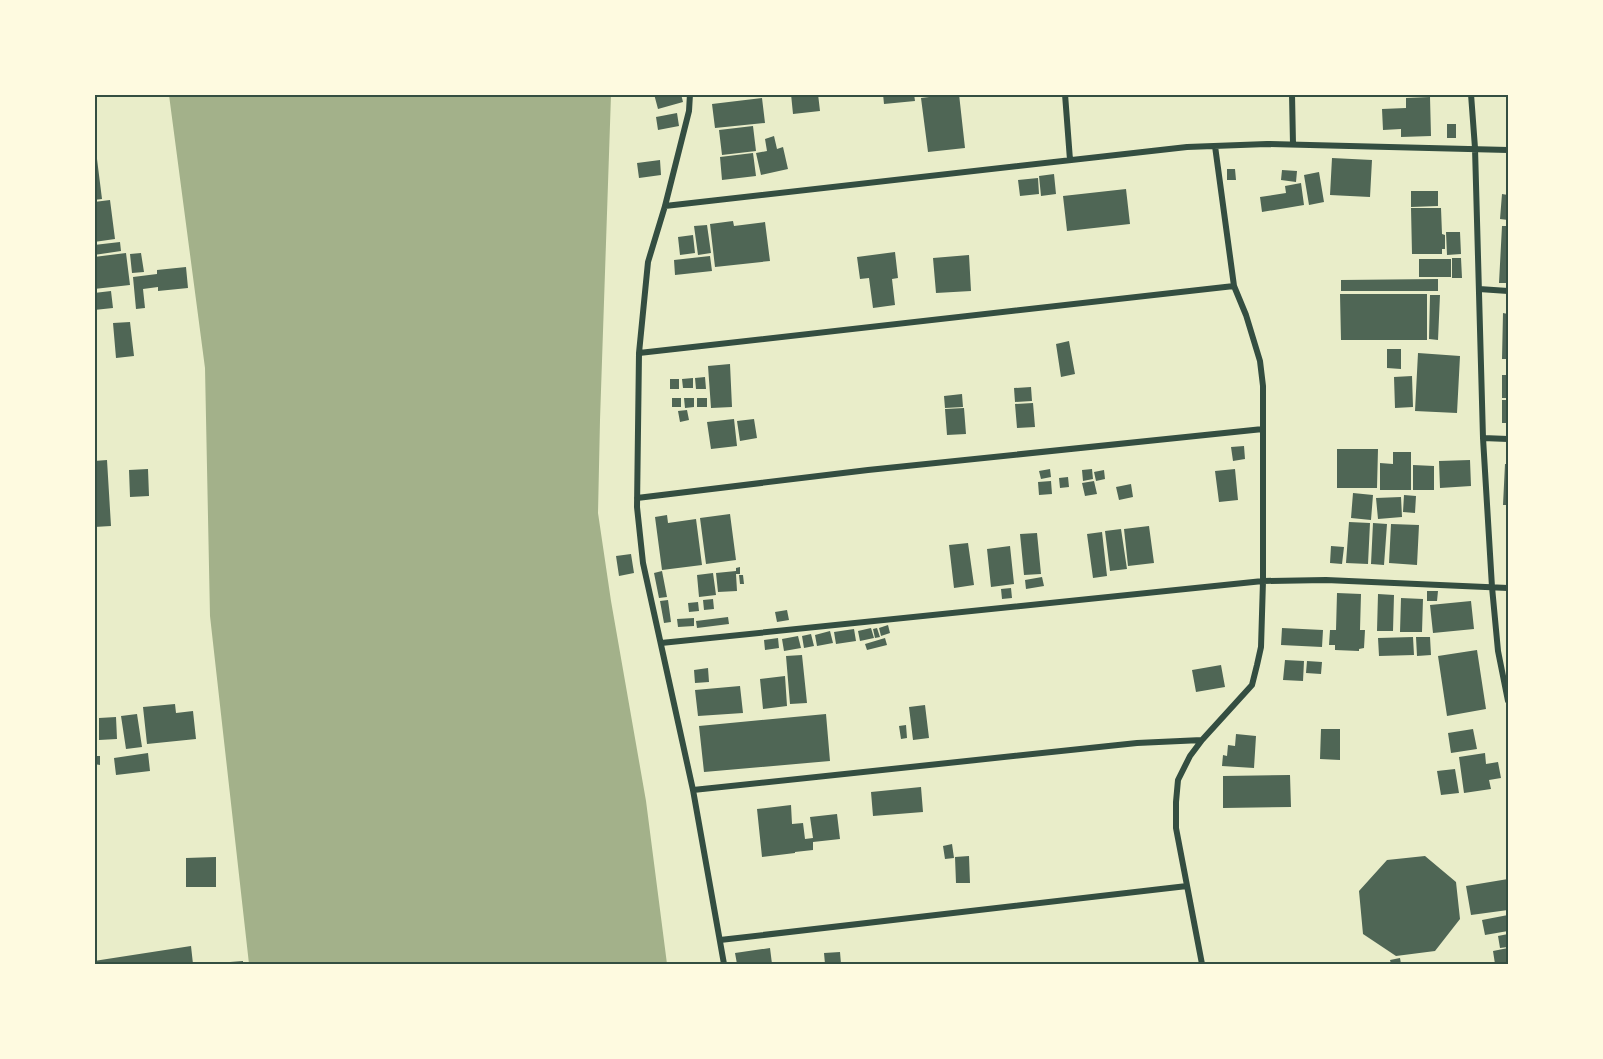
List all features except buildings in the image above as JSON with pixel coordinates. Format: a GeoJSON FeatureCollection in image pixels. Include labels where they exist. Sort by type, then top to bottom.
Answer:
{"type":"FeatureCollection","features":[{"type":"Feature","properties":{"kind":"street"},"geometry":{"type":"LineString","coordinates":[[690,94],[689,111],[648,262],[639,353],[637,498],[643,563],[693,790],[724,964]]}},
{"type":"Feature","properties":{"kind":"street"},"geometry":{"type":"LineString","coordinates":[[1065,94],[1070,160]]}},
{"type":"Feature","properties":{"kind":"street"},"geometry":{"type":"LineString","coordinates":[[1292,94],[1293,144]]}},
{"type":"Feature","properties":{"kind":"street"},"geometry":{"type":"LineString","coordinates":[[1471,94],[1475,148],[1483,438],[1492,587],[1498,651],[1509,701]]}},
{"type":"Feature","properties":{"kind":"street"},"geometry":{"type":"LineString","coordinates":[[665,206],[1187,147],[1293,144],[1509,150]]}},
{"type":"Feature","properties":{"kind":"street"},"geometry":{"type":"LineString","coordinates":[[1202,964],[1176,828],[1178,780],[1190,756],[1202,740],[1252,685],[1261,647],[1263,581],[1263,386],[1260,361],[1246,315],[1234,286],[1215,146]]}},
{"type":"Feature","properties":{"kind":"street"},"geometry":{"type":"LineString","coordinates":[[639,353],[1234,286]]}},
{"type":"Feature","properties":{"kind":"street"},"geometry":{"type":"LineString","coordinates":[[1479,289],[1509,291]]}},
{"type":"Feature","properties":{"kind":"street"},"geometry":{"type":"LineString","coordinates":[[637,498],[868,470],[1263,429]]}},
{"type":"Feature","properties":{"kind":"street"},"geometry":{"type":"LineString","coordinates":[[1483,438],[1509,439]]}},
{"type":"Feature","properties":{"kind":"street"},"geometry":{"type":"LineString","coordinates":[[661,644],[1263,581],[1326,580],[1509,588]]}},
{"type":"Feature","properties":{"kind":"street"},"geometry":{"type":"LineString","coordinates":[[693,790],[1137,743],[1202,740]]}},
{"type":"Feature","properties":{"kind":"street"},"geometry":{"type":"LineString","coordinates":[[720,940],[1187,886]]}},
{"type":"Feature","properties":{"kind":"shaded area"},"geometry":{"type":"Polygon","coordinates":[[[169,95],[611,95],[598,513],[646,801],[667,964],[249,964],[210,616],[205,368],[169,95]]]}}]}
